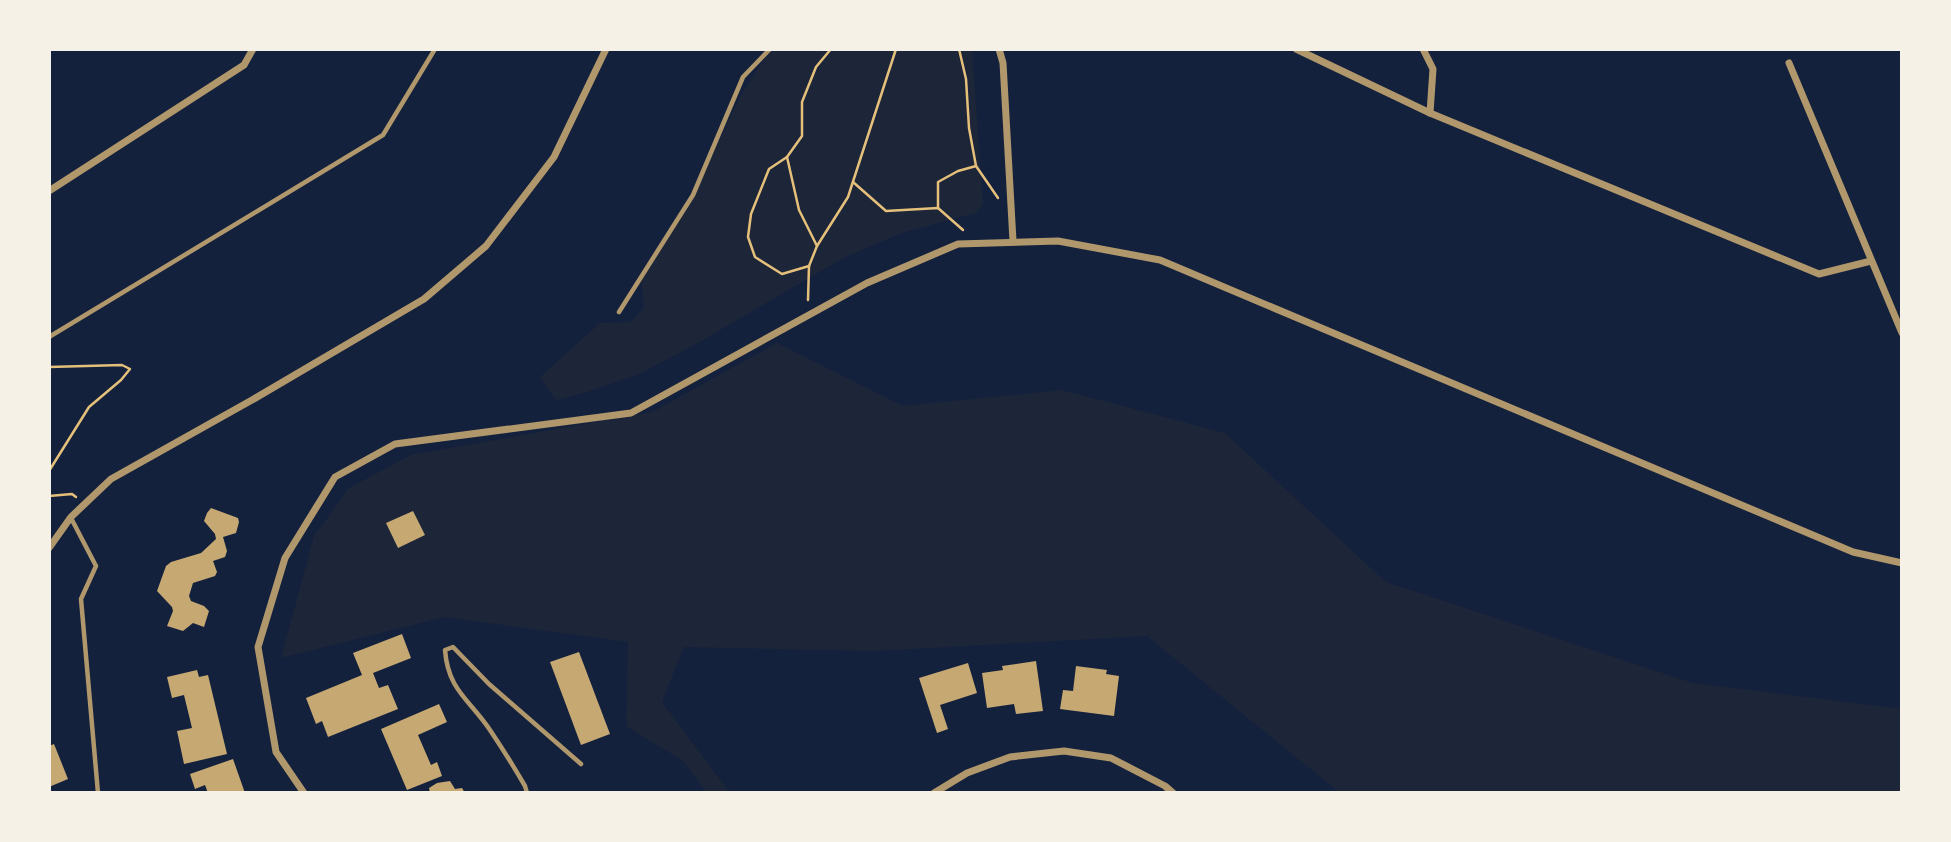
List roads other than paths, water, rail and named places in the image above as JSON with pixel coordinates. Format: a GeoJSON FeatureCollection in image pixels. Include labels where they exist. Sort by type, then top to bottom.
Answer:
{"type":"FeatureCollection","features":[{"type":"Feature","properties":{"kind":"street"},"geometry":{"type":"LineString","coordinates":[[49,191],[244,65],[253,49]]}},
{"type":"Feature","properties":{"kind":"street"},"geometry":{"type":"LineString","coordinates":[[49,548],[71,517],[111,479],[424,299],[486,246],[554,158],[606,49]]}},
{"type":"Feature","properties":{"kind":"street"},"geometry":{"type":"LineString","coordinates":[[999,49],[1003,63],[1013,241]]}},
{"type":"Feature","properties":{"kind":"street"},"geometry":{"type":"LineString","coordinates":[[1296,49],[1430,113],[1819,274],[1871,261]]}},
{"type":"Feature","properties":{"kind":"street"},"geometry":{"type":"LineString","coordinates":[[1423,49],[1433,69],[1430,113]]}},
{"type":"Feature","properties":{"kind":"street"},"geometry":{"type":"LineString","coordinates":[[1789,63],[1902,334]]}},
{"type":"Feature","properties":{"kind":"street"},"geometry":{"type":"LineString","coordinates":[[304,793],[276,752],[258,648],[285,558],[335,478],[396,444],[631,414],[867,283],[958,244],[1058,241],[1160,260],[1853,552],[1902,563]]}},
{"type":"Feature","properties":{"kind":"street"},"geometry":{"type":"LineString","coordinates":[[934,793],[968,773],[1010,757],[1064,751],[1111,758],[1165,786],[1172,793]]}},
{"type":"Feature","properties":{"kind":"lane"},"geometry":{"type":"LineString","coordinates":[[49,337],[383,135],[435,49]]}},
{"type":"Feature","properties":{"kind":"lane"},"geometry":{"type":"LineString","coordinates":[[619,312],[693,195],[743,77],[770,49]]}},
{"type":"Feature","properties":{"kind":"lane"},"geometry":{"type":"LineString","coordinates":[[71,517],[96,566],[81,599],[97,793]]}},
{"type":"Feature","properties":{"kind":"lane"},"geometry":{"type":"LineString","coordinates":[[527,793],[489,728],[460,694],[447,670],[445,650],[453,647],[489,684],[581,764]]}}]}
